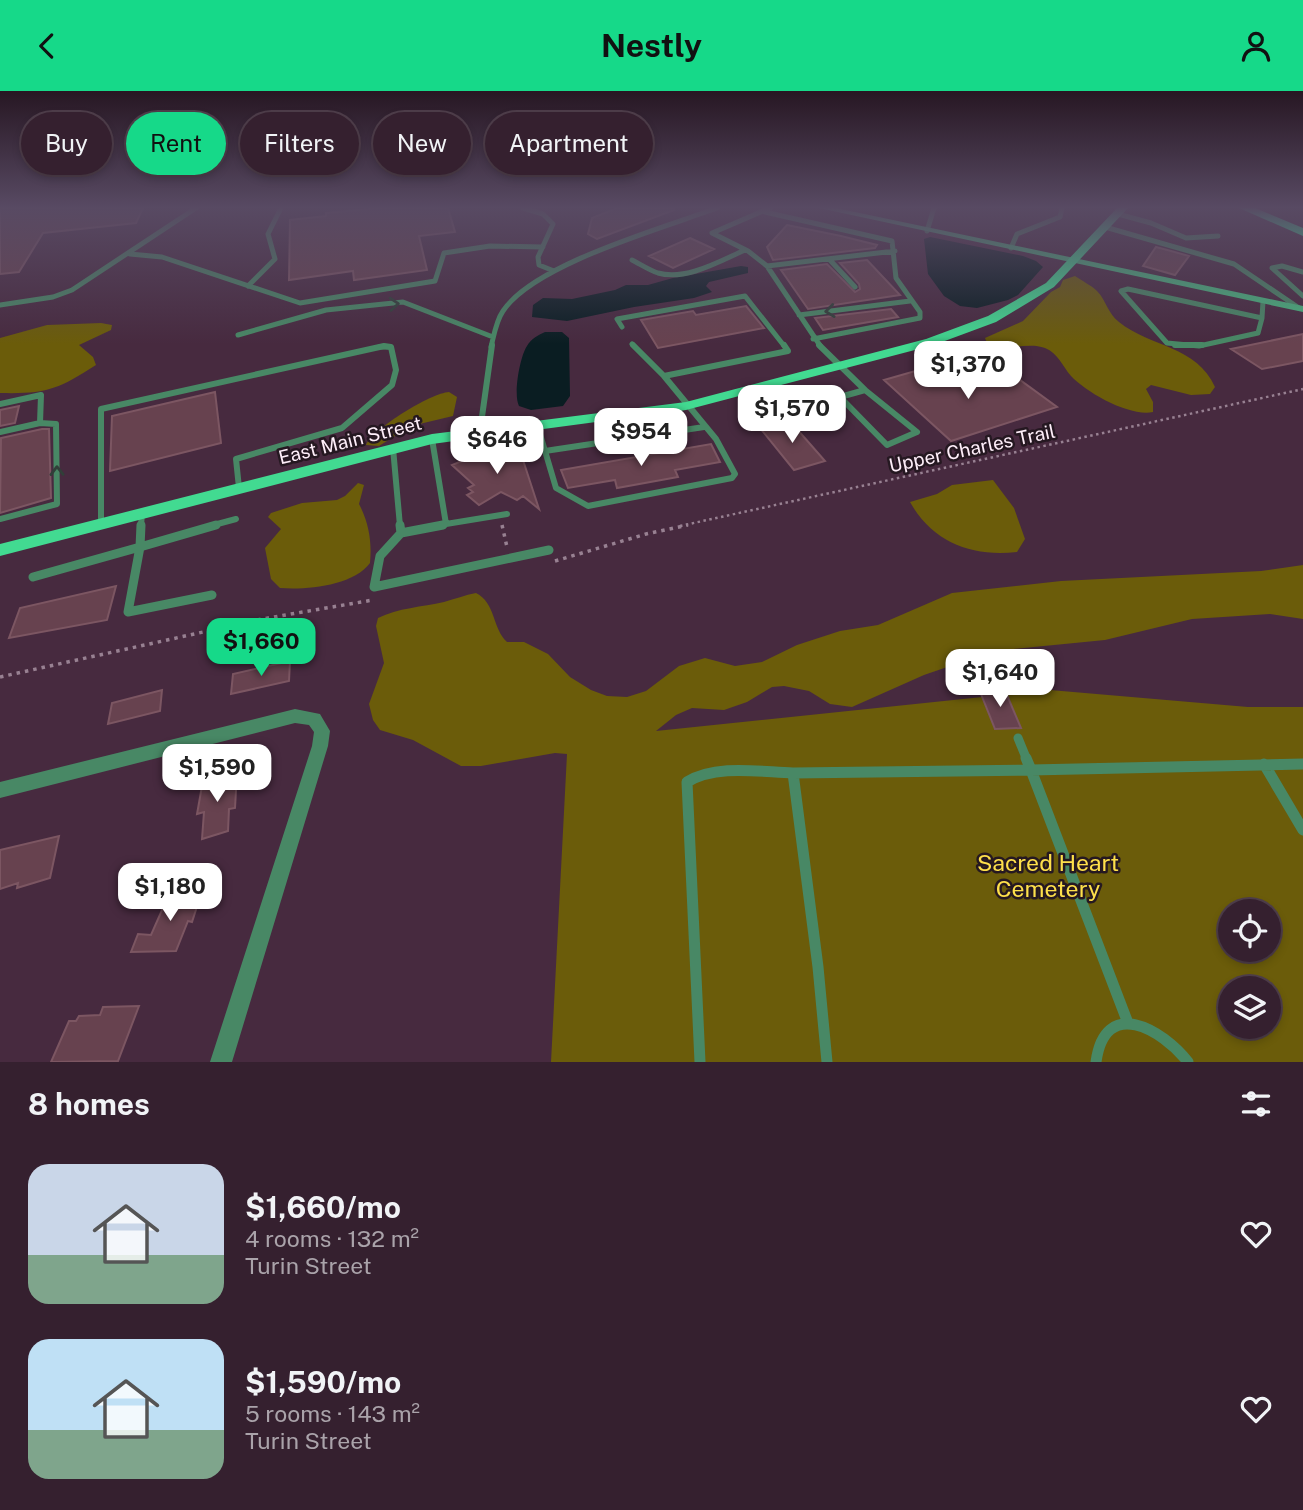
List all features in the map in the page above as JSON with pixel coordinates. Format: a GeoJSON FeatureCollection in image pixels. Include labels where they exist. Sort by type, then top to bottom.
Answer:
{"type":"FeatureCollection","features":[{"type":"Feature","properties":{"kind":"main road"},"geometry":{"type":"LineString","coordinates":[[1036,253],[1301,309]]}},
{"type":"Feature","properties":{"kind":"main road","name":"East Main Street"},"geometry":{"type":"LineString","coordinates":[[0,550],[432,439],[687,406],[930,342],[992,319],[1020,304],[1050,285],[1079,253]]}},
{"type":"Feature","properties":{"kind":"street"},"geometry":{"type":"LineString","coordinates":[[0,790],[295,716],[314,719],[322,731],[320,746],[221,1062]]}},
{"type":"Feature","properties":{"kind":"lane"},"geometry":{"type":"LineString","coordinates":[[248,286],[275,259],[273,253]]}},
{"type":"Feature","properties":{"kind":"lane"},"geometry":{"type":"LineString","coordinates":[[0,305],[53,297],[72,290],[130,254],[162,257],[300,303],[435,281],[444,253]]}},
{"type":"Feature","properties":{"kind":"lane"},"geometry":{"type":"LineString","coordinates":[[540,253],[539,265],[554,271]]}},
{"type":"Feature","properties":{"kind":"lane"},"geometry":{"type":"LineString","coordinates":[[480,431],[494,337],[499,318],[508,304],[531,284],[554,271],[600,253]]}},
{"type":"Feature","properties":{"kind":"lane"},"geometry":{"type":"LineString","coordinates":[[632,260],[660,274],[669,275],[704,268],[737,253]]}},
{"type":"Feature","properties":{"kind":"lane"},"geometry":{"type":"LineString","coordinates":[[750,253],[767,266],[813,339],[839,367],[867,390],[917,432],[887,445],[839,397],[867,390]]}},
{"type":"Feature","properties":{"kind":"lane"},"geometry":{"type":"LineString","coordinates":[[767,266],[876,253]]}},
{"type":"Feature","properties":{"kind":"lane"},"geometry":{"type":"LineString","coordinates":[[813,339],[920,318],[920,312],[896,278],[895,253]]}},
{"type":"Feature","properties":{"kind":"lane"},"geometry":{"type":"LineString","coordinates":[[1197,253],[1234,264],[1301,309]]}},
{"type":"Feature","properties":{"kind":"lane"},"geometry":{"type":"LineString","coordinates":[[829,259],[855,287]]}},
{"type":"Feature","properties":{"kind":"lane"},"geometry":{"type":"LineString","coordinates":[[1303,271],[1282,266],[1272,268],[1303,296]]}},
{"type":"Feature","properties":{"kind":"lane"},"geometry":{"type":"LineString","coordinates":[[1262,318],[1121,289],[1167,343],[1176,347],[1201,345],[1258,333],[1262,318],[1263,301]]}},
{"type":"Feature","properties":{"kind":"lane"},"geometry":{"type":"LineString","coordinates":[[622,327],[617,319],[745,296],[788,351],[664,376]]}},
{"type":"Feature","properties":{"kind":"lane"},"geometry":{"type":"LineString","coordinates":[[321,299],[326,310]]}},
{"type":"Feature","properties":{"kind":"lane"},"geometry":{"type":"LineString","coordinates":[[866,300],[871,306]]}},
{"type":"Feature","properties":{"kind":"lane"},"geometry":{"type":"LineString","coordinates":[[799,315],[910,301]]}},
{"type":"Feature","properties":{"kind":"lane"},"geometry":{"type":"LineString","coordinates":[[238,335],[326,310],[403,302],[494,337]]}},
{"type":"Feature","properties":{"kind":"lane"},"geometry":{"type":"LineString","coordinates":[[930,342],[964,369],[991,364]]}},
{"type":"Feature","properties":{"kind":"lane"},"geometry":{"type":"LineString","coordinates":[[537,424],[556,488],[588,506],[732,478],[735,474],[716,439],[660,369],[639,354],[632,344]]}},
{"type":"Feature","properties":{"kind":"lane"},"geometry":{"type":"LineString","coordinates":[[101,524],[101,409],[384,346],[391,347],[396,370],[388,390],[367,409],[333,432],[236,459],[239,488]]}},
{"type":"Feature","properties":{"kind":"lane"},"geometry":{"type":"LineString","coordinates":[[0,404],[41,395],[40,423]]}},
{"type":"Feature","properties":{"kind":"lane"},"geometry":{"type":"LineString","coordinates":[[0,432],[40,423],[56,424],[58,505],[0,519]]}},
{"type":"Feature","properties":{"kind":"lane"},"geometry":{"type":"LineString","coordinates":[[545,451],[704,427]]}},
{"type":"Feature","properties":{"kind":"lane"},"geometry":{"type":"LineString","coordinates":[[432,439],[446,524]]}},
{"type":"Feature","properties":{"kind":"lane"},"geometry":{"type":"LineString","coordinates":[[393,448],[401,533]]}},
{"type":"Feature","properties":{"kind":"lane"},"geometry":{"type":"LineString","coordinates":[[142,513],[140,547],[128,612],[212,595]]}},
{"type":"Feature","properties":{"kind":"lane"},"geometry":{"type":"LineString","coordinates":[[503,514],[401,533],[388,543],[377,557],[374,587],[549,550]]}},
{"type":"Feature","properties":{"kind":"lane"},"geometry":{"type":"LineString","coordinates":[[33,576],[236,519]]}},
{"type":"Feature","properties":{"kind":"lane"},"geometry":{"type":"LineString","coordinates":[[1018,738],[1128,1023]]}},
{"type":"Feature","properties":{"kind":"lane"},"geometry":{"type":"LineString","coordinates":[[1264,764],[1303,830]]}},
{"type":"Feature","properties":{"kind":"lane"},"geometry":{"type":"LineString","coordinates":[[700,1062],[687,782],[693,775],[1303,764]]}},
{"type":"Feature","properties":{"kind":"lane"},"geometry":{"type":"LineString","coordinates":[[793,773],[818,967],[827,1062]]}},
{"type":"Feature","properties":{"kind":"lane"},"geometry":{"type":"LineString","coordinates":[[1096,1062],[1099,1042],[1109,1028],[1128,1023],[1149,1027],[1171,1042],[1188,1062]]}},
{"type":"Feature","properties":{"kind":"path","name":"Upper Charles Trail"},"geometry":{"type":"LineString","coordinates":[[646,534],[1303,389]]}},
{"type":"Feature","properties":{"kind":"path"},"geometry":{"type":"LineString","coordinates":[[503,514],[510,558]]}},
{"type":"Feature","properties":{"kind":"path"},"geometry":{"type":"LineString","coordinates":[[0,677],[262,619]]}},
{"type":"Feature","properties":{"kind":"green space"},"geometry":{"type":"Polygon","coordinates":[[[1075,276],[1097,291],[1119,322],[1197,363],[1215,387],[1210,394],[1191,395],[1151,385],[1146,389],[1153,402],[1153,412],[1133,411],[1109,402],[1078,383],[1053,353],[1045,348],[1002,347],[987,343],[985,338],[1023,321],[1051,292],[1060,287],[1063,280],[1075,276]]]}},
{"type":"Feature","properties":{"kind":"green space"},"geometry":{"type":"Polygon","coordinates":[[[47,325],[112,325],[111,330],[79,345],[93,357],[96,365],[51,389],[29,393],[0,393],[0,338],[47,325]]]}},
{"type":"Feature","properties":{"kind":"green space"},"geometry":{"type":"Polygon","coordinates":[[[449,392],[457,397],[453,416],[411,426],[379,446],[366,445],[380,430],[404,413],[430,398],[449,392]]]}},
{"type":"Feature","properties":{"kind":"green space"},"geometry":{"type":"Polygon","coordinates":[[[993,480],[1014,508],[1025,539],[1017,552],[985,552],[955,544],[930,528],[910,502],[937,494],[952,485],[993,480]]]}},
{"type":"Feature","properties":{"kind":"green space"},"geometry":{"type":"Polygon","coordinates":[[[358,483],[364,485],[359,504],[369,533],[370,563],[353,577],[341,582],[316,587],[280,588],[271,579],[265,548],[281,529],[268,517],[271,513],[302,503],[337,500],[358,483]]]}},
{"type":"Feature","properties":{"kind":"green space","name":"Sacred Heart Cemetery"},"geometry":{"type":"Polygon","coordinates":[[[1303,565],[1303,619],[1270,614],[1192,619],[1105,640],[994,651],[924,675],[852,707],[830,704],[809,691],[784,686],[772,687],[747,702],[724,710],[692,708],[676,715],[656,731],[1050,690],[1248,707],[1303,707],[1303,1062],[551,1062],[567,754],[555,753],[481,766],[461,766],[413,740],[380,730],[373,720],[369,704],[384,663],[376,626],[378,618],[476,593],[491,609],[507,642],[524,642],[548,654],[570,677],[591,690],[607,696],[627,697],[646,691],[679,666],[705,658],[735,666],[762,662],[797,645],[840,631],[878,625],[952,593],[1061,581],[1261,571],[1303,565]]]}},
{"type":"Feature","properties":{"kind":"shaded area"},"geometry":{"type":"Polygon","coordinates":[[[926,253],[1010,253],[1036,261],[1043,267],[1018,295],[977,308],[960,306],[944,296],[928,274],[926,253]]]}},
{"type":"Feature","properties":{"kind":"shaded area"},"geometry":{"type":"Polygon","coordinates":[[[741,266],[748,267],[748,273],[709,282],[706,286],[712,292],[694,298],[567,321],[532,317],[533,305],[543,298],[572,299],[626,285],[648,285],[741,266]]]}},
{"type":"Feature","properties":{"kind":"shaded area"},"geometry":{"type":"Polygon","coordinates":[[[545,332],[562,332],[569,338],[570,396],[563,406],[531,410],[519,406],[517,401],[518,376],[527,346],[535,337],[545,332]]]}},
{"type":"Feature","properties":{"kind":"building"},"geometry":{"type":"Polygon","coordinates":[[[0,253],[30,253],[19,272],[0,274],[0,253]]]}},
{"type":"Feature","properties":{"kind":"building"},"geometry":{"type":"Polygon","coordinates":[[[289,253],[423,253],[427,270],[354,280],[353,271],[289,280],[289,253]]]}},
{"type":"Feature","properties":{"kind":"building"},"geometry":{"type":"Polygon","coordinates":[[[655,253],[705,253],[673,268],[649,256],[655,253]]]}},
{"type":"Feature","properties":{"kind":"building"},"geometry":{"type":"Polygon","coordinates":[[[770,253],[830,253],[773,260],[770,253]]]}},
{"type":"Feature","properties":{"kind":"building"},"geometry":{"type":"Polygon","coordinates":[[[1152,253],[1189,256],[1175,275],[1143,266],[1152,253]]]}},
{"type":"Feature","properties":{"kind":"building"},"geometry":{"type":"Polygon","coordinates":[[[867,260],[900,295],[808,309],[781,270],[827,264],[855,292],[860,289],[859,284],[840,263],[867,260]]]}},
{"type":"Feature","properties":{"kind":"building"},"geometry":{"type":"Polygon","coordinates":[[[746,306],[764,328],[658,348],[641,320],[693,311],[696,315],[746,306]]]}},
{"type":"Feature","properties":{"kind":"building"},"geometry":{"type":"Polygon","coordinates":[[[891,309],[898,317],[823,330],[815,318],[891,309]]]}},
{"type":"Feature","properties":{"kind":"building"},"geometry":{"type":"Polygon","coordinates":[[[1303,334],[1303,361],[1262,369],[1231,349],[1303,334]]]}},
{"type":"Feature","properties":{"kind":"building"},"geometry":{"type":"Polygon","coordinates":[[[936,365],[964,388],[1012,374],[1057,407],[951,441],[884,380],[936,365]]]}},
{"type":"Feature","properties":{"kind":"building"},"geometry":{"type":"Polygon","coordinates":[[[215,392],[221,443],[110,471],[112,416],[215,392]]]}},
{"type":"Feature","properties":{"kind":"building"},"geometry":{"type":"Polygon","coordinates":[[[19,406],[15,423],[0,426],[0,410],[19,406]]]}},
{"type":"Feature","properties":{"kind":"building"},"geometry":{"type":"Polygon","coordinates":[[[789,420],[825,461],[794,470],[760,428],[789,420]]]}},
{"type":"Feature","properties":{"kind":"building"},"geometry":{"type":"Polygon","coordinates":[[[49,429],[51,498],[0,513],[1,438],[49,429]]]}},
{"type":"Feature","properties":{"kind":"building"},"geometry":{"type":"Polygon","coordinates":[[[711,444],[720,462],[675,470],[678,477],[617,488],[615,480],[568,488],[561,470],[711,444]]]}},
{"type":"Feature","properties":{"kind":"building"},"geometry":{"type":"Polygon","coordinates":[[[512,450],[523,460],[539,509],[523,496],[517,500],[501,492],[479,505],[467,495],[473,492],[468,488],[474,485],[452,465],[486,451],[495,454],[512,450]]]}},
{"type":"Feature","properties":{"kind":"building"},"geometry":{"type":"Polygon","coordinates":[[[116,586],[107,620],[9,638],[20,608],[116,586]]]}},
{"type":"Feature","properties":{"kind":"building"},"geometry":{"type":"Polygon","coordinates":[[[290,661],[289,681],[231,694],[233,674],[290,661]]]}},
{"type":"Feature","properties":{"kind":"building"},"geometry":{"type":"Polygon","coordinates":[[[1004,688],[1021,728],[995,729],[979,689],[1004,688]]]}},
{"type":"Feature","properties":{"kind":"building"},"geometry":{"type":"Polygon","coordinates":[[[162,690],[160,711],[108,724],[112,703],[162,690]]]}},
{"type":"Feature","properties":{"kind":"building"},"geometry":{"type":"Polygon","coordinates":[[[237,773],[235,808],[229,809],[228,831],[202,839],[204,812],[197,814],[202,786],[206,781],[237,773]]]}},
{"type":"Feature","properties":{"kind":"building"},"geometry":{"type":"Polygon","coordinates":[[[59,836],[50,878],[17,888],[18,883],[0,889],[0,850],[59,836]]]}},
{"type":"Feature","properties":{"kind":"building"},"geometry":{"type":"Polygon","coordinates":[[[202,891],[192,922],[188,921],[176,951],[131,952],[138,934],[151,935],[170,892],[202,891]]]}},
{"type":"Feature","properties":{"kind":"building"},"geometry":{"type":"Polygon","coordinates":[[[139,1006],[118,1061],[51,1062],[69,1021],[76,1021],[79,1016],[100,1015],[103,1007],[139,1006]]]}}]}
